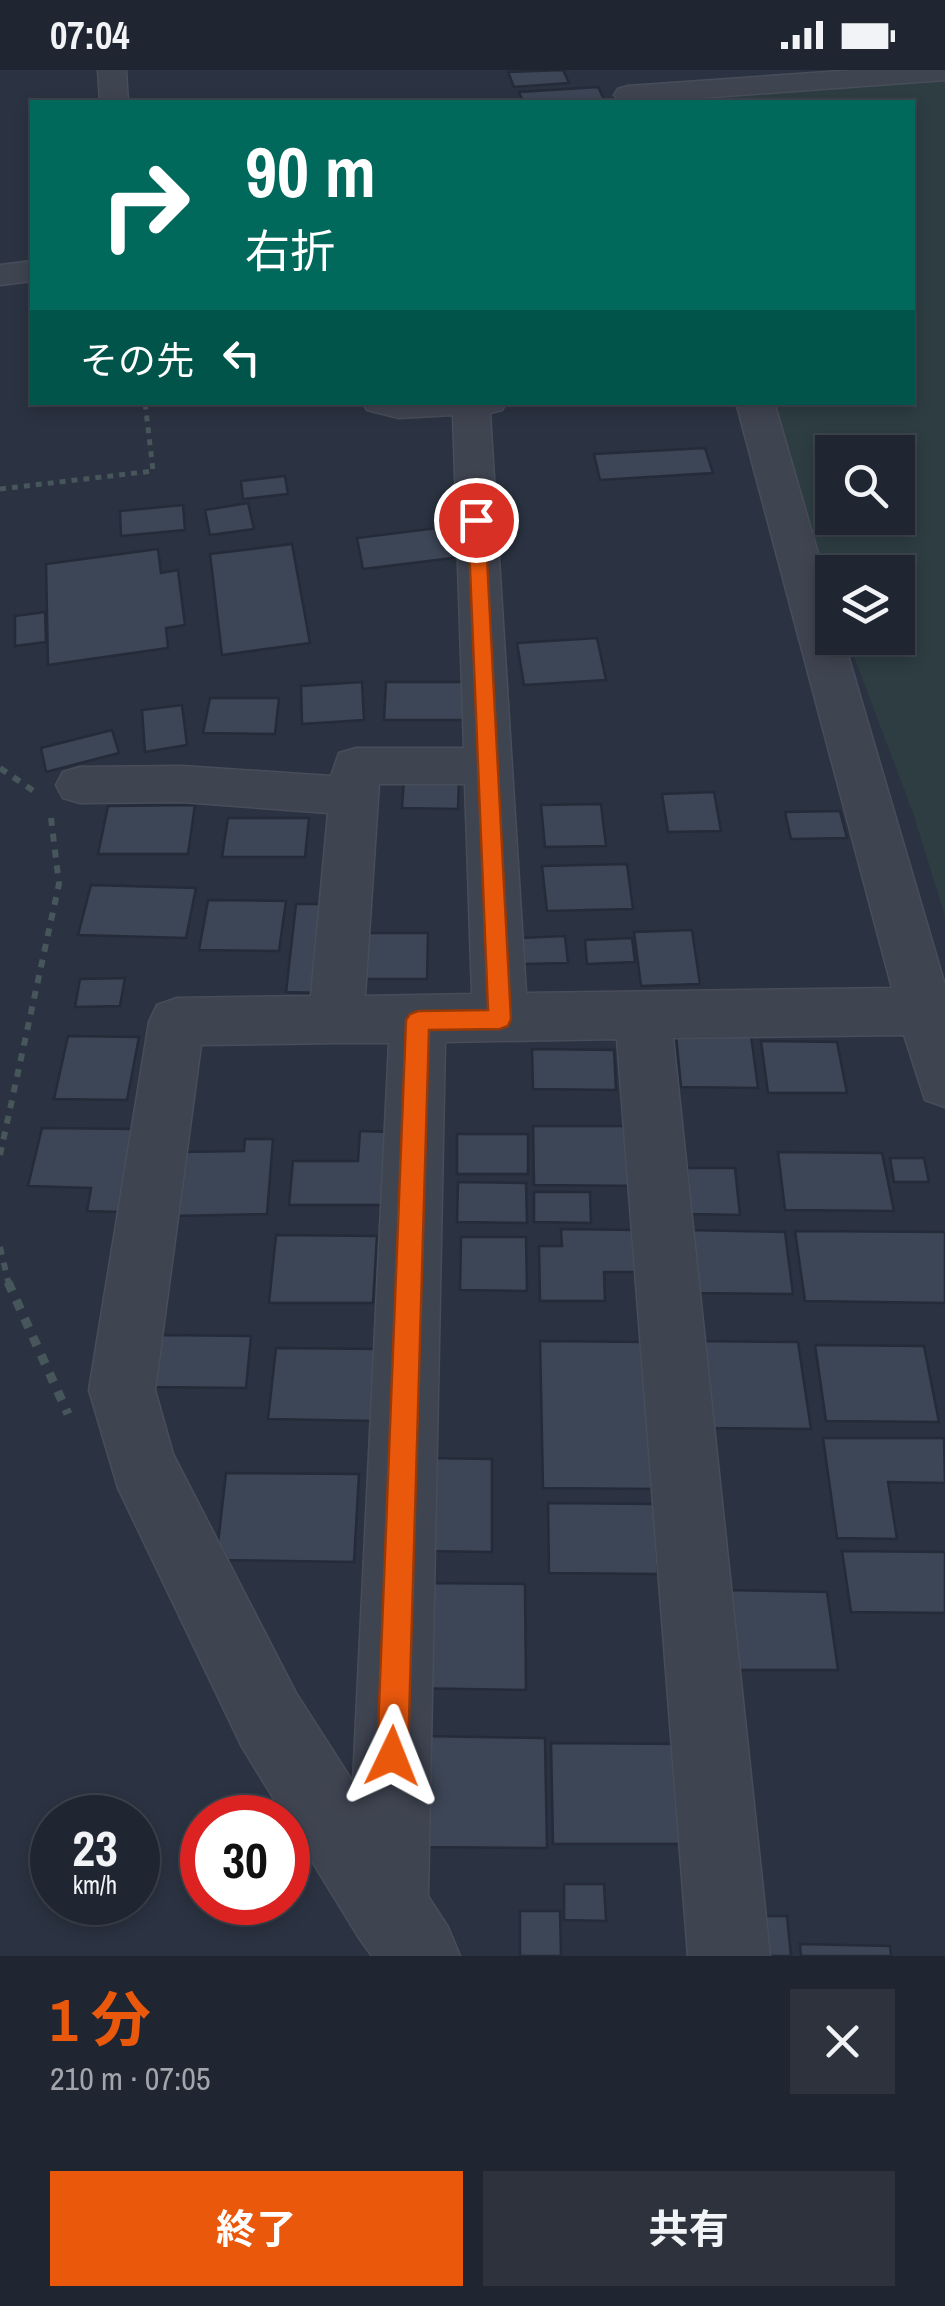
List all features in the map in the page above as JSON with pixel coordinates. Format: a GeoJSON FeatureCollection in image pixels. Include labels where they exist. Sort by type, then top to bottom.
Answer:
{"type":"FeatureCollection","features":[{"type":"Feature","properties":{"kind":"street"},"geometry":{"type":"LineString","coordinates":[[112,70],[114,100]]}},
{"type":"Feature","properties":{"kind":"street"},"geometry":{"type":"LineString","coordinates":[[625,89],[800,76],[945,72]]}},
{"type":"Feature","properties":{"kind":"street"},"geometry":{"type":"LineString","coordinates":[[0,275],[30,271]]}},
{"type":"Feature","properties":{"kind":"street"},"geometry":{"type":"LineString","coordinates":[[391,405],[447,405]]}},
{"type":"Feature","properties":{"kind":"street"},"geometry":{"type":"LineString","coordinates":[[471,405],[500,1019]]}},
{"type":"Feature","properties":{"kind":"street"},"geometry":{"type":"LineString","coordinates":[[756,405],[945,1082]]}},
{"type":"Feature","properties":{"kind":"street"},"geometry":{"type":"LineString","coordinates":[[336,1020],[356,766],[487,766]]}},
{"type":"Feature","properties":{"kind":"street"},"geometry":{"type":"LineString","coordinates":[[80,785],[182,784],[354,796]]}},
{"type":"Feature","properties":{"kind":"street"},"geometry":{"type":"LineString","coordinates":[[403,1933],[269,1720],[142,1464],[122,1390],[177,1022],[926,1010]]}},
{"type":"Feature","properties":{"kind":"street"},"geometry":{"type":"LineString","coordinates":[[644,1017],[730,1956]]}},
{"type":"Feature","properties":{"kind":"street"},"geometry":{"type":"LineString","coordinates":[[403,1933],[418,1020]]}},
{"type":"Feature","properties":{"kind":"path"},"geometry":{"type":"LineString","coordinates":[[0,489],[153,471],[145,405]]}},
{"type":"Feature","properties":{"kind":"path"},"geometry":{"type":"LineString","coordinates":[[0,768],[46,801],[55,837],[59,884],[0,1155]]}},
{"type":"Feature","properties":{"kind":"path"},"geometry":{"type":"LineString","coordinates":[[0,1247],[12,1293],[82,1445],[142,1464]]}},
{"type":"Feature","properties":{"kind":"shaded area"},"geometry":{"type":"Polygon","coordinates":[[[945,76],[945,916],[913,813],[853,655],[915,655],[915,555],[816,555],[760,405],[915,405],[915,100],[656,100],[945,76]]]}},
{"type":"Feature","properties":{"kind":"building"},"geometry":{"type":"Polygon","coordinates":[[[563,70],[569,83],[514,87],[508,72],[563,70]]]}},
{"type":"Feature","properties":{"kind":"building"},"geometry":{"type":"Polygon","coordinates":[[[598,87],[604,100],[522,100],[519,92],[598,87]]]}},
{"type":"Feature","properties":{"kind":"building"},"geometry":{"type":"Polygon","coordinates":[[[705,448],[713,473],[600,480],[594,454],[705,448]]]}},
{"type":"Feature","properties":{"kind":"building"},"geometry":{"type":"Polygon","coordinates":[[[285,476],[288,494],[243,499],[241,481],[285,476]]]}},
{"type":"Feature","properties":{"kind":"building"},"geometry":{"type":"Polygon","coordinates":[[[248,503],[254,529],[210,535],[205,510],[248,503]]]}},
{"type":"Feature","properties":{"kind":"building"},"geometry":{"type":"Polygon","coordinates":[[[183,505],[185,530],[121,536],[120,511],[183,505]]]}},
{"type":"Feature","properties":{"kind":"building"},"geometry":{"type":"Polygon","coordinates":[[[445,527],[453,558],[363,569],[357,538],[445,527]]]}},
{"type":"Feature","properties":{"kind":"building"},"geometry":{"type":"Polygon","coordinates":[[[292,544],[310,643],[222,655],[210,554],[292,544]]]}},
{"type":"Feature","properties":{"kind":"building"},"geometry":{"type":"Polygon","coordinates":[[[158,549],[161,573],[178,570],[185,625],[166,628],[168,648],[48,665],[46,564],[158,549]]]}},
{"type":"Feature","properties":{"kind":"building"},"geometry":{"type":"Polygon","coordinates":[[[45,612],[46,642],[15,646],[15,616],[45,612]]]}},
{"type":"Feature","properties":{"kind":"building"},"geometry":{"type":"Polygon","coordinates":[[[597,638],[606,680],[524,685],[517,643],[597,638]]]}},
{"type":"Feature","properties":{"kind":"building"},"geometry":{"type":"Polygon","coordinates":[[[362,682],[364,720],[302,724],[301,686],[362,682]]]}},
{"type":"Feature","properties":{"kind":"building"},"geometry":{"type":"Polygon","coordinates":[[[386,682],[467,682],[467,720],[384,720],[386,682]]]}},
{"type":"Feature","properties":{"kind":"building"},"geometry":{"type":"Polygon","coordinates":[[[210,698],[279,698],[275,734],[203,733],[210,698]]]}},
{"type":"Feature","properties":{"kind":"building"},"geometry":{"type":"Polygon","coordinates":[[[182,705],[187,745],[145,752],[142,710],[182,705]]]}},
{"type":"Feature","properties":{"kind":"building"},"geometry":{"type":"Polygon","coordinates":[[[112,730],[119,753],[46,772],[41,748],[112,730]]]}},
{"type":"Feature","properties":{"kind":"building"},"geometry":{"type":"Polygon","coordinates":[[[404,778],[459,779],[458,809],[402,808],[404,778]]]}},
{"type":"Feature","properties":{"kind":"building"},"geometry":{"type":"Polygon","coordinates":[[[714,792],[721,831],[668,832],[662,794],[714,792]]]}},
{"type":"Feature","properties":{"kind":"building"},"geometry":{"type":"Polygon","coordinates":[[[601,804],[606,846],[545,847],[541,805],[601,804]]]}},
{"type":"Feature","properties":{"kind":"building"},"geometry":{"type":"Polygon","coordinates":[[[195,805],[188,854],[98,854],[108,806],[195,805]]]}},
{"type":"Feature","properties":{"kind":"building"},"geometry":{"type":"Polygon","coordinates":[[[840,811],[847,838],[791,839],[785,812],[840,811]]]}},
{"type":"Feature","properties":{"kind":"building"},"geometry":{"type":"Polygon","coordinates":[[[228,818],[309,818],[305,857],[222,857],[228,818]]]}},
{"type":"Feature","properties":{"kind":"building"},"geometry":{"type":"Polygon","coordinates":[[[627,864],[633,909],[547,911],[542,866],[627,864]]]}},
{"type":"Feature","properties":{"kind":"building"},"geometry":{"type":"Polygon","coordinates":[[[91,885],[196,888],[186,938],[78,935],[91,885]]]}},
{"type":"Feature","properties":{"kind":"building"},"geometry":{"type":"Polygon","coordinates":[[[208,900],[286,901],[279,951],[199,950],[208,900]]]}},
{"type":"Feature","properties":{"kind":"building"},"geometry":{"type":"Polygon","coordinates":[[[296,904],[329,904],[321,993],[286,992],[296,904]]]}},
{"type":"Feature","properties":{"kind":"building"},"geometry":{"type":"Polygon","coordinates":[[[692,930],[700,984],[641,986],[634,932],[692,930]]]}},
{"type":"Feature","properties":{"kind":"building"},"geometry":{"type":"Polygon","coordinates":[[[361,933],[428,933],[427,979],[359,979],[361,933]]]}},
{"type":"Feature","properties":{"kind":"building"},"geometry":{"type":"Polygon","coordinates":[[[565,936],[568,963],[522,964],[520,938],[565,936]]]}},
{"type":"Feature","properties":{"kind":"building"},"geometry":{"type":"Polygon","coordinates":[[[632,938],[635,962],[587,964],[585,940],[632,938]]]}},
{"type":"Feature","properties":{"kind":"building"},"geometry":{"type":"Polygon","coordinates":[[[125,978],[120,1006],[75,1007],[80,979],[125,978]]]}},
{"type":"Feature","properties":{"kind":"building"},"geometry":{"type":"Polygon","coordinates":[[[676,1035],[751,1035],[758,1088],[681,1087],[676,1035]]]}},
{"type":"Feature","properties":{"kind":"building"},"geometry":{"type":"Polygon","coordinates":[[[68,1036],[139,1037],[127,1100],[54,1099],[68,1036]]]}},
{"type":"Feature","properties":{"kind":"building"},"geometry":{"type":"Polygon","coordinates":[[[761,1041],[837,1042],[847,1093],[768,1093],[761,1041]]]}},
{"type":"Feature","properties":{"kind":"building"},"geometry":{"type":"Polygon","coordinates":[[[532,1049],[614,1050],[616,1090],[533,1089],[532,1049]]]}},
{"type":"Feature","properties":{"kind":"building"},"geometry":{"type":"Polygon","coordinates":[[[533,1126],[638,1126],[642,1186],[534,1185],[533,1126]]]}},
{"type":"Feature","properties":{"kind":"building"},"geometry":{"type":"Polygon","coordinates":[[[42,1128],[136,1129],[120,1212],[87,1211],[91,1188],[28,1186],[42,1128]]]}},
{"type":"Feature","properties":{"kind":"building"},"geometry":{"type":"Polygon","coordinates":[[[360,1131],[390,1132],[386,1205],[289,1205],[293,1161],[358,1161],[360,1131]]]}},
{"type":"Feature","properties":{"kind":"building"},"geometry":{"type":"Polygon","coordinates":[[[457,1134],[528,1134],[528,1174],[457,1174],[457,1134]]]}},
{"type":"Feature","properties":{"kind":"building"},"geometry":{"type":"Polygon","coordinates":[[[245,1139],[273,1139],[267,1214],[173,1216],[180,1152],[244,1151],[245,1139]]]}},
{"type":"Feature","properties":{"kind":"building"},"geometry":{"type":"Polygon","coordinates":[[[778,1152],[882,1153],[894,1211],[785,1210],[778,1152]]]}},
{"type":"Feature","properties":{"kind":"building"},"geometry":{"type":"Polygon","coordinates":[[[890,1158],[924,1158],[929,1182],[894,1182],[890,1158]]]}},
{"type":"Feature","properties":{"kind":"building"},"geometry":{"type":"Polygon","coordinates":[[[687,1168],[735,1168],[740,1215],[691,1214],[687,1168]]]}},
{"type":"Feature","properties":{"kind":"building"},"geometry":{"type":"Polygon","coordinates":[[[458,1182],[526,1183],[527,1223],[457,1222],[458,1182]]]}},
{"type":"Feature","properties":{"kind":"building"},"geometry":{"type":"Polygon","coordinates":[[[534,1192],[590,1192],[591,1223],[534,1222],[534,1192]]]}},
{"type":"Feature","properties":{"kind":"building"},"geometry":{"type":"Polygon","coordinates":[[[561,1229],[638,1230],[641,1272],[604,1272],[605,1301],[540,1301],[539,1246],[562,1246],[561,1229]]]}},
{"type":"Feature","properties":{"kind":"building"},"geometry":{"type":"Polygon","coordinates":[[[682,1230],[785,1232],[793,1294],[688,1293],[682,1230]]]}},
{"type":"Feature","properties":{"kind":"building"},"geometry":{"type":"Polygon","coordinates":[[[795,1231],[945,1232],[945,1303],[805,1301],[795,1231]]]}},
{"type":"Feature","properties":{"kind":"building"},"geometry":{"type":"Polygon","coordinates":[[[276,1235],[377,1236],[373,1303],[269,1303],[276,1235]]]}},
{"type":"Feature","properties":{"kind":"building"},"geometry":{"type":"Polygon","coordinates":[[[461,1237],[526,1237],[527,1291],[460,1290],[461,1237]]]}},
{"type":"Feature","properties":{"kind":"building"},"geometry":{"type":"Polygon","coordinates":[[[157,1335],[251,1336],[246,1388],[150,1387],[157,1335]]]}},
{"type":"Feature","properties":{"kind":"building"},"geometry":{"type":"Polygon","coordinates":[[[540,1341],[647,1342],[657,1489],[543,1488],[540,1341]]]}},
{"type":"Feature","properties":{"kind":"building"},"geometry":{"type":"Polygon","coordinates":[[[694,1341],[798,1342],[811,1429],[702,1428],[694,1341]]]}},
{"type":"Feature","properties":{"kind":"building"},"geometry":{"type":"Polygon","coordinates":[[[815,1345],[924,1346],[939,1422],[826,1421],[815,1345]]]}},
{"type":"Feature","properties":{"kind":"building"},"geometry":{"type":"Polygon","coordinates":[[[276,1348],[380,1349],[376,1421],[268,1419],[276,1348]]]}},
{"type":"Feature","properties":{"kind":"building"},"geometry":{"type":"Polygon","coordinates":[[[823,1438],[944,1438],[945,1483],[888,1482],[897,1539],[837,1538],[823,1438]]]}},
{"type":"Feature","properties":{"kind":"building"},"geometry":{"type":"Polygon","coordinates":[[[424,1458],[492,1459],[492,1552],[421,1551],[424,1458]]]}},
{"type":"Feature","properties":{"kind":"building"},"geometry":{"type":"Polygon","coordinates":[[[226,1473],[359,1474],[354,1562],[216,1560],[226,1473]]]}},
{"type":"Feature","properties":{"kind":"building"},"geometry":{"type":"Polygon","coordinates":[[[548,1503],[654,1504],[658,1574],[549,1573],[548,1503]]]}},
{"type":"Feature","properties":{"kind":"building"},"geometry":{"type":"Polygon","coordinates":[[[842,1551],[945,1552],[945,1613],[851,1612],[842,1551]]]}},
{"type":"Feature","properties":{"kind":"building"},"geometry":{"type":"Polygon","coordinates":[[[409,1583],[525,1584],[526,1690],[404,1688],[409,1583]]]}},
{"type":"Feature","properties":{"kind":"building"},"geometry":{"type":"Polygon","coordinates":[[[723,1590],[827,1592],[838,1670],[730,1670],[723,1590]]]}},
{"type":"Feature","properties":{"kind":"building"},"geometry":{"type":"Polygon","coordinates":[[[420,1736],[545,1738],[547,1848],[417,1847],[420,1736]]]}},
{"type":"Feature","properties":{"kind":"building"},"geometry":{"type":"Polygon","coordinates":[[[551,1743],[684,1744],[692,1844],[553,1844],[551,1743]]]}},
{"type":"Feature","properties":{"kind":"building"},"geometry":{"type":"Polygon","coordinates":[[[564,1884],[604,1884],[606,1921],[564,1920],[564,1884]]]}},
{"type":"Feature","properties":{"kind":"building"},"geometry":{"type":"Polygon","coordinates":[[[520,1911],[560,1911],[561,1956],[520,1956],[520,1911]]]}},
{"type":"Feature","properties":{"kind":"building"},"geometry":{"type":"Polygon","coordinates":[[[751,1916],[787,1916],[791,1956],[755,1956],[751,1916]]]}},
{"type":"Feature","properties":{"kind":"building"},"geometry":{"type":"Polygon","coordinates":[[[800,1944],[890,1946],[891,1956],[801,1956],[800,1944]]]}},
{"type":"Feature","properties":{"kind":"route"},"geometry":{"type":"LineString","coordinates":[[392,1756],[418,1020],[500,1019],[476,520]]}}]}
